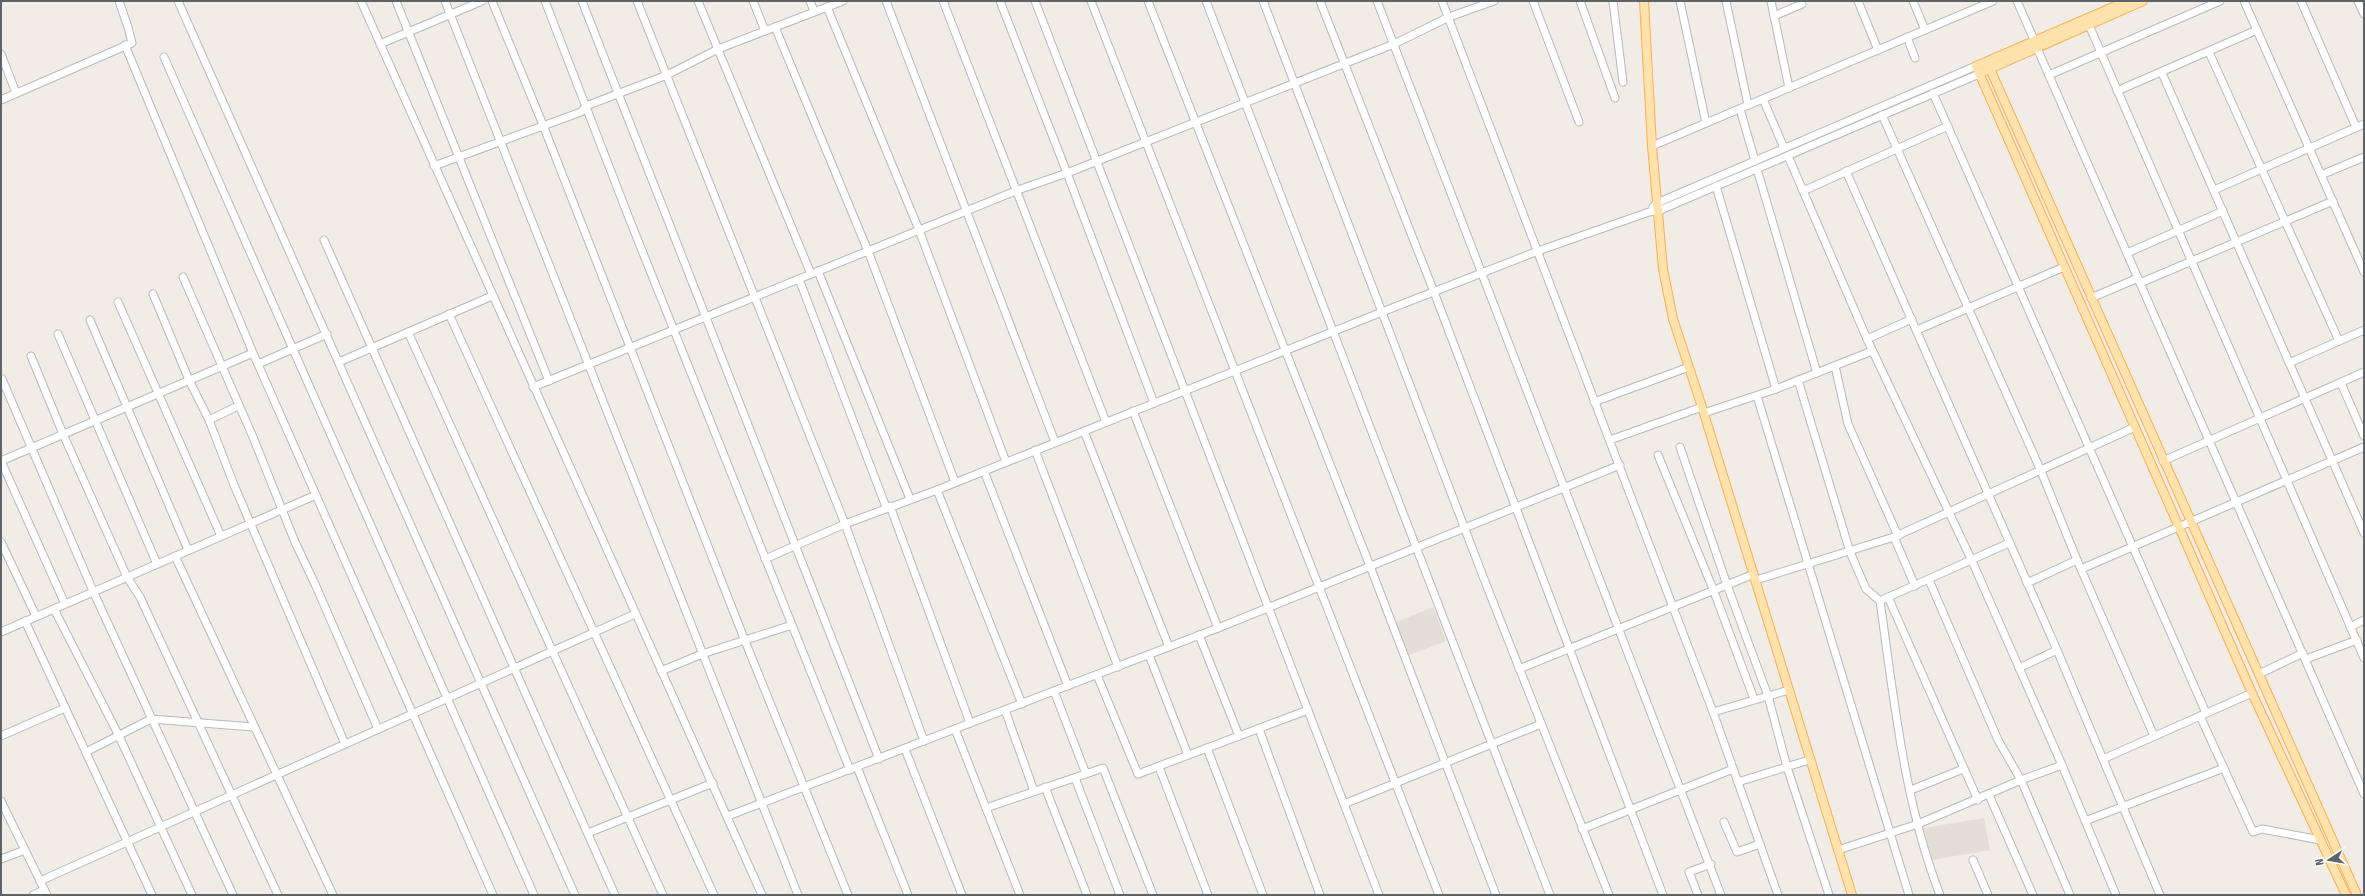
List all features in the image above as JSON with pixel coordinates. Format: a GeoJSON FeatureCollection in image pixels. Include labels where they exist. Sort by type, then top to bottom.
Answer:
{"type":"FeatureCollection","features":[{"type":"Feature","properties":{"kind":"main road"},"geometry":{"type":"LineString","coordinates":[[1644,1],[1652,146],[1666,284],[1673,318],[1755,577],[1809,760],[1852,895]]}},
{"type":"Feature","properties":{"kind":"main road"},"geometry":{"type":"LineString","coordinates":[[2036,45],[2127,1]]}},
{"type":"Feature","properties":{"kind":"main road"},"geometry":{"type":"LineString","coordinates":[[2143,1],[2089,25],[2036,45],[1978,70],[2180,526],[2252,693],[2346,895]]}},
{"type":"Feature","properties":{"kind":"main road"},"geometry":{"type":"LineString","coordinates":[[1988,65],[2190,522],[2358,895],[2364,892]]}},
{"type":"Feature","properties":{"kind":"street"},"geometry":{"type":"LineString","coordinates":[[1,100],[132,43],[119,1]]}},
{"type":"Feature","properties":{"kind":"street"},"geometry":{"type":"LineString","coordinates":[[178,1],[328,334],[339,362],[575,895]]}},
{"type":"Feature","properties":{"kind":"street"},"geometry":{"type":"LineString","coordinates":[[361,1],[635,614],[728,816],[762,895]]}},
{"type":"Feature","properties":{"kind":"street"},"geometry":{"type":"LineString","coordinates":[[396,1],[549,381]]}},
{"type":"Feature","properties":{"kind":"street"},"geometry":{"type":"LineString","coordinates":[[445,1],[798,895]]}},
{"type":"Feature","properties":{"kind":"street"},"geometry":{"type":"LineString","coordinates":[[380,44],[482,1]]}},
{"type":"Feature","properties":{"kind":"street"},"geometry":{"type":"LineString","coordinates":[[492,1],[543,125],[745,641],[848,895]]}},
{"type":"Feature","properties":{"kind":"street"},"geometry":{"type":"LineString","coordinates":[[545,1],[765,559],[908,895]]}},
{"type":"Feature","properties":{"kind":"street"},"geometry":{"type":"LineString","coordinates":[[582,1],[794,545],[879,758]]}},
{"type":"Feature","properties":{"kind":"street"},"geometry":{"type":"LineString","coordinates":[[637,1],[845,524],[924,741]]}},
{"type":"Feature","properties":{"kind":"street"},"geometry":{"type":"LineString","coordinates":[[698,1],[811,274]]}},
{"type":"Feature","properties":{"kind":"street"},"geometry":{"type":"LineString","coordinates":[[753,1],[765,31]]}},
{"type":"Feature","properties":{"kind":"street"},"geometry":{"type":"LineString","coordinates":[[810,1],[814,12]]}},
{"type":"Feature","properties":{"kind":"street"},"geometry":{"type":"LineString","coordinates":[[434,166],[581,112],[586,106],[666,75],[718,49],[843,1]]}},
{"type":"Feature","properties":{"kind":"street"},"geometry":{"type":"LineString","coordinates":[[886,1],[1055,442]]}},
{"type":"Feature","properties":{"kind":"street"},"geometry":{"type":"LineString","coordinates":[[943,1],[1018,190],[1106,422]]}},
{"type":"Feature","properties":{"kind":"street"},"geometry":{"type":"LineString","coordinates":[[1000,1],[1068,173],[1154,403]]}},
{"type":"Feature","properties":{"kind":"street"},"geometry":{"type":"LineString","coordinates":[[1035,1],[1379,895]]}},
{"type":"Feature","properties":{"kind":"street"},"geometry":{"type":"LineString","coordinates":[[1091,1],[1318,588],[1439,895]]}},
{"type":"Feature","properties":{"kind":"street"},"geometry":{"type":"LineString","coordinates":[[1148,1],[1284,351],[1370,566],[1496,895]]}},
{"type":"Feature","properties":{"kind":"street"},"geometry":{"type":"LineString","coordinates":[[1206,1],[1332,332],[1550,895]]}},
{"type":"Feature","properties":{"kind":"street"},"geometry":{"type":"LineString","coordinates":[[1263,1],[1519,669],[1609,895]]}},
{"type":"Feature","properties":{"kind":"street"},"geometry":{"type":"LineString","coordinates":[[1320,1],[1434,292],[1632,809],[1663,895]]}},
{"type":"Feature","properties":{"kind":"street"},"geometry":{"type":"LineString","coordinates":[[1377,1],[1566,487],[1711,864],[1721,895]]}},
{"type":"Feature","properties":{"kind":"street"},"geometry":{"type":"LineString","coordinates":[[1442,1],[1594,402],[1620,465],[1674,607],[1778,895]]}},
{"type":"Feature","properties":{"kind":"street"},"geometry":{"type":"LineString","coordinates":[[533,387],[1018,190],[1068,173],[1394,44],[1449,17],[1494,1]]}},
{"type":"Feature","properties":{"kind":"street"},"geometry":{"type":"LineString","coordinates":[[1533,1],[1579,122]]}},
{"type":"Feature","properties":{"kind":"street"},"geometry":{"type":"LineString","coordinates":[[1580,1],[1615,98]]}},
{"type":"Feature","properties":{"kind":"street"},"geometry":{"type":"LineString","coordinates":[[1613,1],[1623,82]]}},
{"type":"Feature","properties":{"kind":"street"},"geometry":{"type":"LineString","coordinates":[[1680,1],[1706,123]]}},
{"type":"Feature","properties":{"kind":"street"},"geometry":{"type":"LineString","coordinates":[[1726,1],[1748,106]]}},
{"type":"Feature","properties":{"kind":"street"},"geometry":{"type":"LineString","coordinates":[[1771,1],[1789,88]]}},
{"type":"Feature","properties":{"kind":"street"},"geometry":{"type":"LineString","coordinates":[[1858,1],[1878,50]]}},
{"type":"Feature","properties":{"kind":"street"},"geometry":{"type":"LineString","coordinates":[[1913,1],[1925,30]]}},
{"type":"Feature","properties":{"kind":"street"},"geometry":{"type":"LineString","coordinates":[[1652,146],[1925,30],[1975,4],[1993,1]]}},
{"type":"Feature","properties":{"kind":"street"},"geometry":{"type":"LineString","coordinates":[[2017,1],[2305,656],[2364,794]]}},
{"type":"Feature","properties":{"kind":"street"},"geometry":{"type":"LineString","coordinates":[[2049,75],[2220,1]]}},
{"type":"Feature","properties":{"kind":"street"},"geometry":{"type":"LineString","coordinates":[[2244,1],[2364,272]]}},
{"type":"Feature","properties":{"kind":"street"},"geometry":{"type":"LineString","coordinates":[[2301,1],[2356,127]]}},
{"type":"Feature","properties":{"kind":"street"},"geometry":{"type":"LineString","coordinates":[[2358,1],[2364,14]]}},
{"type":"Feature","properties":{"kind":"street"},"geometry":{"type":"LineString","coordinates":[[1774,16],[1802,4]]}},
{"type":"Feature","properties":{"kind":"street"},"geometry":{"type":"LineString","coordinates":[[827,7],[919,230],[1006,462]]}},
{"type":"Feature","properties":{"kind":"street"},"geometry":{"type":"LineString","coordinates":[[2089,25],[2364,658]]}},
{"type":"Feature","properties":{"kind":"street"},"geometry":{"type":"LineString","coordinates":[[775,27],[868,251],[955,482]]}},
{"type":"Feature","properties":{"kind":"street"},"geometry":{"type":"LineString","coordinates":[[2117,91],[2162,73],[2257,30]]}},
{"type":"Feature","properties":{"kind":"street"},"geometry":{"type":"LineString","coordinates":[[1907,37],[1915,58]]}},
{"type":"Feature","properties":{"kind":"street"},"geometry":{"type":"LineString","coordinates":[[126,45],[253,353],[493,895]]}},
{"type":"Feature","properties":{"kind":"street"},"geometry":{"type":"LineString","coordinates":[[2209,52],[2339,341]]}},
{"type":"Feature","properties":{"kind":"street"},"geometry":{"type":"LineString","coordinates":[[1,54],[16,93]]}},
{"type":"Feature","properties":{"kind":"street"},"geometry":{"type":"LineString","coordinates":[[164,58],[534,895]]}},
{"type":"Feature","properties":{"kind":"street"},"geometry":{"type":"LineString","coordinates":[[1658,207],[1716,186],[1788,156],[1933,93],[1978,70]]}},
{"type":"Feature","properties":{"kind":"street"},"geometry":{"type":"LineString","coordinates":[[765,559],[794,545],[845,524],[937,490],[1382,312],[1538,251],[1649,212],[1784,148],[1978,70]]}},
{"type":"Feature","properties":{"kind":"street"},"geometry":{"type":"LineString","coordinates":[[2162,73],[2364,533]]}},
{"type":"Feature","properties":{"kind":"street"},"geometry":{"type":"LineString","coordinates":[[1933,93],[2132,547],[2203,714],[2224,768],[2253,832],[2262,829],[2320,840]]}},
{"type":"Feature","properties":{"kind":"street"},"geometry":{"type":"LineString","coordinates":[[1763,99],[1784,148]]}},
{"type":"Feature","properties":{"kind":"street"},"geometry":{"type":"LineString","coordinates":[[1740,109],[1755,161]]}},
{"type":"Feature","properties":{"kind":"street"},"geometry":{"type":"LineString","coordinates":[[1882,115],[1895,149],[2041,471],[2077,560],[2154,736]]}},
{"type":"Feature","properties":{"kind":"street"},"geometry":{"type":"LineString","coordinates":[[2214,190],[2364,124]]}},
{"type":"Feature","properties":{"kind":"street"},"geometry":{"type":"LineString","coordinates":[[1803,190],[1948,126]]}},
{"type":"Feature","properties":{"kind":"street"},"geometry":{"type":"LineString","coordinates":[[1788,156],[1872,351],[1972,561],[2062,765],[2116,895]]}},
{"type":"Feature","properties":{"kind":"street"},"geometry":{"type":"LineString","coordinates":[[2321,175],[2364,157]]}},
{"type":"Feature","properties":{"kind":"street"},"geometry":{"type":"LineString","coordinates":[[1757,169],[1817,373]]}},
{"type":"Feature","properties":{"kind":"street"},"geometry":{"type":"LineString","coordinates":[[1846,170],[2057,650],[2124,806],[2160,895]]}},
{"type":"Feature","properties":{"kind":"street"},"geometry":{"type":"LineString","coordinates":[[1716,186],[1776,390]]}},
{"type":"Feature","properties":{"kind":"street"},"geometry":{"type":"LineString","coordinates":[[2091,298],[2191,261],[2333,201]]}},
{"type":"Feature","properties":{"kind":"street"},"geometry":{"type":"LineString","coordinates":[[2127,252],[2223,211]]}},
{"type":"Feature","properties":{"kind":"street"},"geometry":{"type":"LineString","coordinates":[[324,240],[370,348],[615,895]]}},
{"type":"Feature","properties":{"kind":"street"},"geometry":{"type":"LineString","coordinates":[[1917,330],[2064,267]]}},
{"type":"Feature","properties":{"kind":"street"},"geometry":{"type":"LineString","coordinates":[[818,271],[910,499]]}},
{"type":"Feature","properties":{"kind":"street"},"geometry":{"type":"LineString","coordinates":[[183,277],[283,509],[295,542],[315,584],[378,729]]}},
{"type":"Feature","properties":{"kind":"street"},"geometry":{"type":"LineString","coordinates":[[799,279],[970,723]]}},
{"type":"Feature","properties":{"kind":"street"},"geometry":{"type":"LineString","coordinates":[[153,294],[189,380],[209,420],[345,744]]}},
{"type":"Feature","properties":{"kind":"street"},"geometry":{"type":"LineString","coordinates":[[339,362],[492,296]]}},
{"type":"Feature","properties":{"kind":"street"},"geometry":{"type":"LineString","coordinates":[[118,302],[157,394],[221,536]]}},
{"type":"Feature","properties":{"kind":"street"},"geometry":{"type":"LineString","coordinates":[[449,314],[714,895]]}},
{"type":"Feature","properties":{"kind":"street"},"geometry":{"type":"LineString","coordinates":[[1867,339],[1912,319]]}},
{"type":"Feature","properties":{"kind":"street"},"geometry":{"type":"LineString","coordinates":[[90,320],[188,550]]}},
{"type":"Feature","properties":{"kind":"street"},"geometry":{"type":"LineString","coordinates":[[2289,363],[2364,330]]}},
{"type":"Feature","properties":{"kind":"street"},"geometry":{"type":"LineString","coordinates":[[408,332],[630,817],[664,895]]}},
{"type":"Feature","properties":{"kind":"street"},"geometry":{"type":"LineString","coordinates":[[58,334],[157,564]]}},
{"type":"Feature","properties":{"kind":"street"},"geometry":{"type":"LineString","coordinates":[[258,364],[328,334]]}},
{"type":"Feature","properties":{"kind":"street"},"geometry":{"type":"LineString","coordinates":[[1610,440],[1703,410],[1776,390],[1872,351]]}},
{"type":"Feature","properties":{"kind":"street"},"geometry":{"type":"LineString","coordinates":[[65,604],[1,461],[253,353]]}},
{"type":"Feature","properties":{"kind":"street"},"geometry":{"type":"LineString","coordinates":[[30,356],[127,577],[140,597],[278,895]]}},
{"type":"Feature","properties":{"kind":"street"},"geometry":{"type":"LineString","coordinates":[[1835,366],[1848,424],[1896,536],[1915,586]]}},
{"type":"Feature","properties":{"kind":"street"},"geometry":{"type":"LineString","coordinates":[[1594,402],[1689,367]]}},
{"type":"Feature","properties":{"kind":"street"},"geometry":{"type":"LineString","coordinates":[[2163,461],[2364,372]]}},
{"type":"Feature","properties":{"kind":"street"},"geometry":{"type":"LineString","coordinates":[[2,379],[93,591],[233,895]]}},
{"type":"Feature","properties":{"kind":"street"},"geometry":{"type":"LineString","coordinates":[[1798,380],[1850,552],[1866,589],[1880,601],[1897,716],[1911,790],[1929,866],[1940,895]]}},
{"type":"Feature","properties":{"kind":"street"},"geometry":{"type":"LineString","coordinates":[[2341,383],[2364,436]]}},
{"type":"Feature","properties":{"kind":"street"},"geometry":{"type":"LineString","coordinates":[[1757,396],[1909,895]]}},
{"type":"Feature","properties":{"kind":"street"},"geometry":{"type":"LineString","coordinates":[[209,420],[238,406]]}},
{"type":"Feature","properties":{"kind":"street"},"geometry":{"type":"LineString","coordinates":[[1133,411],[1218,628]]}},
{"type":"Feature","properties":{"kind":"street"},"geometry":{"type":"LineString","coordinates":[[1519,669],[1674,607],[1713,589],[1850,552],[1896,536],[1950,513],[2135,427]]}},
{"type":"Feature","properties":{"kind":"street"},"geometry":{"type":"LineString","coordinates":[[1084,431],[1169,647]]}},
{"type":"Feature","properties":{"kind":"street"},"geometry":{"type":"LineString","coordinates":[[1680,447],[1727,585],[1768,696],[1787,767],[1829,895]]}},
{"type":"Feature","properties":{"kind":"street"},"geometry":{"type":"LineString","coordinates":[[2081,569],[2364,447]]}},
{"type":"Feature","properties":{"kind":"street"},"geometry":{"type":"LineString","coordinates":[[1035,450],[1118,667]]}},
{"type":"Feature","properties":{"kind":"street"},"geometry":{"type":"LineString","coordinates":[[1658,455],[1713,589],[1754,699]]}},
{"type":"Feature","properties":{"kind":"street"},"geometry":{"type":"LineString","coordinates":[[728,816],[1218,628],[1620,465]]}},
{"type":"Feature","properties":{"kind":"street"},"geometry":{"type":"LineString","coordinates":[[984,471],[1068,686]]}},
{"type":"Feature","properties":{"kind":"street"},"geometry":{"type":"LineString","coordinates":[[937,490],[1022,704]]}},
{"type":"Feature","properties":{"kind":"street"},"geometry":{"type":"LineString","coordinates":[[2,629],[54,609],[316,495]]}},
{"type":"Feature","properties":{"kind":"street"},"geometry":{"type":"LineString","coordinates":[[1,542],[36,616]]}},
{"type":"Feature","properties":{"kind":"street"},"geometry":{"type":"LineString","coordinates":[[1880,601],[2010,543]]}},
{"type":"Feature","properties":{"kind":"street"},"geometry":{"type":"LineString","coordinates":[[175,556],[332,895]]}},
{"type":"Feature","properties":{"kind":"street"},"geometry":{"type":"LineString","coordinates":[[2027,583],[2077,560]]}},
{"type":"Feature","properties":{"kind":"street"},"geometry":{"type":"LineString","coordinates":[[1929,580],[1998,740],[2021,780],[2070,895]]}},
{"type":"Feature","properties":{"kind":"street"},"geometry":{"type":"LineString","coordinates":[[1888,598],[1978,800]]}},
{"type":"Feature","properties":{"kind":"street"},"geometry":{"type":"LineString","coordinates":[[54,609],[119,736],[192,895]]}},
{"type":"Feature","properties":{"kind":"street"},"geometry":{"type":"LineString","coordinates":[[40,881],[635,614]]}},
{"type":"Feature","properties":{"kind":"street"},"geometry":{"type":"LineString","coordinates":[[2350,626],[2364,620]]}},
{"type":"Feature","properties":{"kind":"street"},"geometry":{"type":"LineString","coordinates":[[25,621],[152,895]]}},
{"type":"Feature","properties":{"kind":"street"},"geometry":{"type":"LineString","coordinates":[[661,670],[702,654],[792,625]]}},
{"type":"Feature","properties":{"kind":"street"},"geometry":{"type":"LineString","coordinates":[[1199,635],[1238,736]]}},
{"type":"Feature","properties":{"kind":"street"},"geometry":{"type":"LineString","coordinates":[[2259,674],[2305,656],[2357,640]]}},
{"type":"Feature","properties":{"kind":"street"},"geometry":{"type":"LineString","coordinates":[[2019,668],[2057,650]]}},
{"type":"Feature","properties":{"kind":"street"},"geometry":{"type":"LineString","coordinates":[[1149,655],[1188,755]]}},
{"type":"Feature","properties":{"kind":"street"},"geometry":{"type":"LineString","coordinates":[[1097,675],[1138,774],[1308,710]]}},
{"type":"Feature","properties":{"kind":"street"},"geometry":{"type":"LineString","coordinates":[[1713,712],[1789,690]]}},
{"type":"Feature","properties":{"kind":"street"},"geometry":{"type":"LineString","coordinates":[[1054,691],[1086,774]]}},
{"type":"Feature","properties":{"kind":"street"},"geometry":{"type":"LineString","coordinates":[[2103,758],[2252,693]]}},
{"type":"Feature","properties":{"kind":"street"},"geometry":{"type":"LineString","coordinates":[[1,736],[65,708]]}},
{"type":"Feature","properties":{"kind":"street"},"geometry":{"type":"LineString","coordinates":[[1005,710],[1034,791]]}},
{"type":"Feature","properties":{"kind":"street"},"geometry":{"type":"LineString","coordinates":[[86,752],[151,719],[253,727]]}},
{"type":"Feature","properties":{"kind":"street"},"geometry":{"type":"LineString","coordinates":[[1344,804],[1541,724]]}},
{"type":"Feature","properties":{"kind":"street"},"geometry":{"type":"LineString","coordinates":[[1259,728],[1320,895]]}},
{"type":"Feature","properties":{"kind":"street"},"geometry":{"type":"LineString","coordinates":[[955,729],[1020,895]]}},
{"type":"Feature","properties":{"kind":"street"},"geometry":{"type":"LineString","coordinates":[[905,748],[962,895]]}},
{"type":"Feature","properties":{"kind":"street"},"geometry":{"type":"LineString","coordinates":[[1207,748],[1263,895]]}},
{"type":"Feature","properties":{"kind":"street"},"geometry":{"type":"LineString","coordinates":[[1738,782],[1809,760]]}},
{"type":"Feature","properties":{"kind":"street"},"geometry":{"type":"LineString","coordinates":[[1838,850],[1918,824],[1978,800],[2021,780],[2062,765]]}},
{"type":"Feature","properties":{"kind":"street"},"geometry":{"type":"LineString","coordinates":[[1159,767],[1208,895]]}},
{"type":"Feature","properties":{"kind":"street"},"geometry":{"type":"LineString","coordinates":[[986,808],[1103,768],[1153,895]]}},
{"type":"Feature","properties":{"kind":"street"},"geometry":{"type":"LineString","coordinates":[[2085,821],[2224,768]]}},
{"type":"Feature","properties":{"kind":"street"},"geometry":{"type":"LineString","coordinates":[[1582,829],[1733,769]]}},
{"type":"Feature","properties":{"kind":"street"},"geometry":{"type":"LineString","coordinates":[[1911,790],[1963,769]]}},
{"type":"Feature","properties":{"kind":"street"},"geometry":{"type":"LineString","coordinates":[[1075,778],[1120,895]]}},
{"type":"Feature","properties":{"kind":"street"},"geometry":{"type":"LineString","coordinates":[[588,834],[713,784]]}},
{"type":"Feature","properties":{"kind":"street"},"geometry":{"type":"LineString","coordinates":[[1045,787],[1087,895]]}},
{"type":"Feature","properties":{"kind":"street"},"geometry":{"type":"LineString","coordinates":[[1989,795],[2032,895]]}},
{"type":"Feature","properties":{"kind":"street"},"geometry":{"type":"LineString","coordinates":[[1,800],[4,813],[25,850],[46,893],[33,895]]}},
{"type":"Feature","properties":{"kind":"street"},"geometry":{"type":"LineString","coordinates":[[1724,822],[1737,852],[1760,844]]}},
{"type":"Feature","properties":{"kind":"street"},"geometry":{"type":"LineString","coordinates":[[1,859],[25,850]]}},
{"type":"Feature","properties":{"kind":"street"},"geometry":{"type":"LineString","coordinates":[[1973,860],[1988,895]]}},
{"type":"Feature","properties":{"kind":"street"},"geometry":{"type":"LineString","coordinates":[[1698,895],[1689,872],[1711,864]]}},
{"type":"Feature","properties":{"kind":"shaded area"},"geometry":{"type":"Polygon","coordinates":[[[1433,607],[1446,641],[1407,656],[1394,623],[1433,607]]]}},
{"type":"Feature","properties":{"kind":"shaded area"},"geometry":{"type":"Polygon","coordinates":[[[1984,818],[1990,850],[1932,860],[1924,828],[1984,818]]]}}]}
